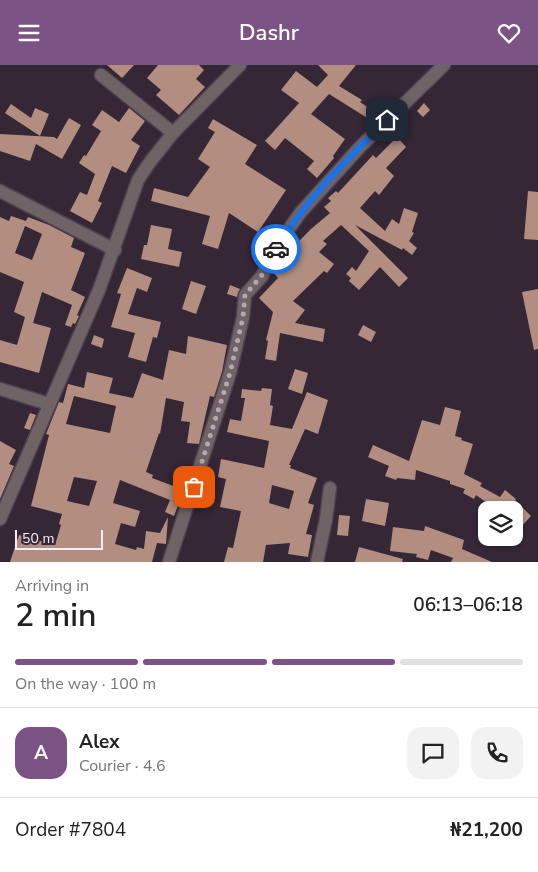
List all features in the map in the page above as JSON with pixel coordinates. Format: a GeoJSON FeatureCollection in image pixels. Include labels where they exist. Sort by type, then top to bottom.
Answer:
{"type":"FeatureCollection","features":[{"type":"Feature","properties":{"kind":"street"},"geometry":{"type":"LineString","coordinates":[[0,519],[99,290],[115,250],[138,180],[173,133],[240,65]]}},
{"type":"Feature","properties":{"kind":"street"},"geometry":{"type":"LineString","coordinates":[[169,562],[230,373],[243,317],[245,295],[262,275],[276,247],[301,212],[359,148],[444,65]]}},
{"type":"Feature","properties":{"kind":"street"},"geometry":{"type":"LineString","coordinates":[[100,75],[173,133]]}},
{"type":"Feature","properties":{"kind":"street"},"geometry":{"type":"LineString","coordinates":[[0,191],[115,250]]}},
{"type":"Feature","properties":{"kind":"street"},"geometry":{"type":"LineString","coordinates":[[0,389],[49,404]]}},
{"type":"Feature","properties":{"kind":"street"},"geometry":{"type":"LineString","coordinates":[[317,562],[330,488]]}},
{"type":"Feature","properties":{"kind":"building"},"geometry":{"type":"Polygon","coordinates":[[[107,65],[134,65],[122,78],[107,65]]]}},
{"type":"Feature","properties":{"kind":"building"},"geometry":{"type":"Polygon","coordinates":[[[158,65],[199,65],[204,70],[196,79],[205,87],[179,115],[156,95],[161,90],[147,78],[158,65]]]}},
{"type":"Feature","properties":{"kind":"building"},"geometry":{"type":"Polygon","coordinates":[[[318,65],[356,65],[339,86],[362,100],[360,102],[375,112],[369,119],[329,94],[311,114],[345,139],[333,156],[334,158],[317,178],[307,169],[314,161],[285,138],[275,150],[265,141],[299,103],[281,90],[296,71],[317,87],[328,75],[318,65]]]}},
{"type":"Feature","properties":{"kind":"building"},"geometry":{"type":"Polygon","coordinates":[[[424,103],[430,110],[423,117],[417,111],[424,103]]]}},
{"type":"Feature","properties":{"kind":"building"},"geometry":{"type":"Polygon","coordinates":[[[11,104],[31,118],[35,108],[49,114],[40,136],[5,113],[11,104]]]}},
{"type":"Feature","properties":{"kind":"building"},"geometry":{"type":"Polygon","coordinates":[[[129,108],[145,121],[131,140],[140,146],[126,173],[112,166],[98,201],[102,203],[92,223],[70,211],[80,192],[87,195],[95,174],[79,163],[84,155],[86,156],[101,131],[92,125],[102,110],[119,122],[129,108]]]}},
{"type":"Feature","properties":{"kind":"building"},"geometry":{"type":"Polygon","coordinates":[[[69,118],[81,125],[62,159],[36,144],[30,161],[0,151],[0,134],[54,137],[57,139],[69,118]]]}},
{"type":"Feature","properties":{"kind":"building"},"geometry":{"type":"Polygon","coordinates":[[[213,119],[257,145],[245,164],[286,190],[258,232],[229,213],[218,249],[202,244],[210,216],[151,201],[154,188],[188,197],[210,167],[198,159],[215,132],[208,128],[213,119]]]}},
{"type":"Feature","properties":{"kind":"building"},"geometry":{"type":"Polygon","coordinates":[[[397,137],[406,147],[386,168],[394,176],[379,195],[375,191],[360,208],[385,231],[392,219],[399,224],[404,208],[418,213],[412,232],[414,233],[409,241],[417,248],[412,255],[403,248],[402,250],[355,225],[408,278],[399,287],[380,267],[359,290],[349,281],[351,278],[346,274],[352,267],[356,271],[369,251],[341,225],[323,241],[327,244],[319,252],[334,264],[327,273],[324,271],[293,301],[305,310],[295,323],[325,329],[323,342],[280,333],[276,361],[265,359],[268,341],[266,340],[273,312],[259,298],[278,278],[273,272],[279,259],[284,264],[299,248],[296,244],[330,213],[324,207],[331,201],[328,198],[336,191],[338,193],[373,155],[376,158],[397,137]]]}},
{"type":"Feature","properties":{"kind":"building"},"geometry":{"type":"Polygon","coordinates":[[[528,191],[538,192],[538,240],[524,239],[528,191]]]}},
{"type":"Feature","properties":{"kind":"building"},"geometry":{"type":"Polygon","coordinates":[[[11,216],[26,221],[28,217],[49,225],[74,238],[71,247],[85,253],[71,290],[85,297],[75,324],[73,323],[71,327],[65,325],[72,305],[42,292],[33,323],[51,328],[39,373],[0,362],[0,340],[17,345],[25,317],[14,312],[24,282],[0,272],[0,217],[9,221],[11,216]],[[25,226],[15,253],[32,260],[42,234],[25,226]]]}},
{"type":"Feature","properties":{"kind":"building"},"geometry":{"type":"Polygon","coordinates":[[[151,225],[172,229],[168,249],[182,252],[179,267],[141,259],[144,245],[147,245],[151,225]]]}},
{"type":"Feature","properties":{"kind":"building"},"geometry":{"type":"Polygon","coordinates":[[[127,268],[152,278],[147,292],[137,288],[128,314],[161,322],[157,338],[153,337],[146,362],[128,357],[135,333],[111,327],[121,294],[117,293],[127,268]]]}},
{"type":"Feature","properties":{"kind":"building"},"geometry":{"type":"Polygon","coordinates":[[[191,281],[206,286],[196,314],[182,309],[191,281]]]}},
{"type":"Feature","properties":{"kind":"building"},"geometry":{"type":"Polygon","coordinates":[[[230,285],[240,289],[237,297],[227,294],[230,285]]]}},
{"type":"Feature","properties":{"kind":"building"},"geometry":{"type":"Polygon","coordinates":[[[538,289],[538,349],[534,350],[522,292],[538,289]]]}},
{"type":"Feature","properties":{"kind":"building"},"geometry":{"type":"Polygon","coordinates":[[[363,325],[376,332],[371,342],[358,335],[363,325]]]}},
{"type":"Feature","properties":{"kind":"building"},"geometry":{"type":"Polygon","coordinates":[[[94,335],[104,339],[102,348],[91,344],[94,335]]]}},
{"type":"Feature","properties":{"kind":"building"},"geometry":{"type":"Polygon","coordinates":[[[188,336],[227,345],[222,372],[214,397],[210,396],[199,444],[187,443],[190,422],[181,421],[184,402],[166,398],[160,434],[146,472],[153,475],[152,478],[184,490],[174,516],[165,512],[170,500],[120,480],[113,503],[140,511],[135,527],[121,523],[115,544],[136,550],[137,547],[144,549],[146,531],[160,533],[168,517],[166,544],[157,543],[152,562],[10,562],[19,535],[55,545],[62,514],[31,506],[49,435],[46,434],[59,402],[63,403],[68,384],[84,388],[87,372],[113,378],[109,393],[133,398],[142,373],[163,380],[169,350],[186,354],[188,336]],[[74,396],[66,424],[110,433],[116,406],[74,396]],[[74,477],[67,501],[89,506],[97,481],[74,477]]]}},
{"type":"Feature","properties":{"kind":"building"},"geometry":{"type":"Polygon","coordinates":[[[295,369],[308,373],[302,394],[288,389],[295,369]]]}},
{"type":"Feature","properties":{"kind":"building"},"geometry":{"type":"Polygon","coordinates":[[[262,388],[272,389],[270,405],[273,406],[270,425],[292,429],[307,392],[328,400],[318,434],[305,429],[289,465],[291,465],[290,468],[317,478],[308,503],[314,505],[306,534],[312,535],[308,557],[288,554],[290,543],[266,545],[263,562],[224,562],[228,547],[233,548],[241,511],[220,507],[226,479],[218,477],[221,459],[264,468],[269,441],[227,432],[230,419],[241,421],[245,398],[241,398],[242,389],[261,391],[262,388]],[[272,485],[269,503],[289,509],[294,491],[272,485]]]}},
{"type":"Feature","properties":{"kind":"building"},"geometry":{"type":"Polygon","coordinates":[[[445,407],[461,411],[455,436],[473,444],[464,474],[482,483],[480,486],[500,497],[505,490],[516,501],[484,501],[476,495],[474,499],[463,493],[465,489],[450,484],[450,481],[416,470],[415,480],[397,478],[396,480],[385,476],[389,466],[368,457],[373,445],[409,461],[422,420],[440,425],[445,407]]]}},
{"type":"Feature","properties":{"kind":"building"},"geometry":{"type":"Polygon","coordinates":[[[30,413],[36,415],[30,430],[24,428],[30,413]]]}},
{"type":"Feature","properties":{"kind":"building"},"geometry":{"type":"Polygon","coordinates":[[[0,441],[16,450],[9,464],[14,466],[0,499],[0,441]]]}},
{"type":"Feature","properties":{"kind":"building"},"geometry":{"type":"Polygon","coordinates":[[[366,499],[389,503],[385,526],[362,521],[366,499]]]}},
{"type":"Feature","properties":{"kind":"building"},"geometry":{"type":"Polygon","coordinates":[[[523,508],[531,516],[523,525],[523,508]]]}},
{"type":"Feature","properties":{"kind":"building"},"geometry":{"type":"Polygon","coordinates":[[[339,515],[350,516],[348,536],[337,535],[339,515]]]}},
{"type":"Feature","properties":{"kind":"building"},"geometry":{"type":"Polygon","coordinates":[[[425,526],[464,540],[462,549],[492,562],[451,562],[453,558],[431,550],[428,560],[416,557],[417,554],[390,551],[393,527],[424,531],[425,526]]]}},
{"type":"Feature","properties":{"kind":"building"},"geometry":{"type":"Polygon","coordinates":[[[359,547],[403,559],[402,562],[355,562],[359,547]]]}},
{"type":"Feature","properties":{"kind":"way so far"},"geometry":{"type":"LineString","coordinates":[[194,487],[230,373],[243,317],[245,295],[262,275],[276,249]]}},
{"type":"Feature","properties":{"kind":"route"},"geometry":{"type":"LineString","coordinates":[[276,249],[301,212],[387,120]]}}]}
